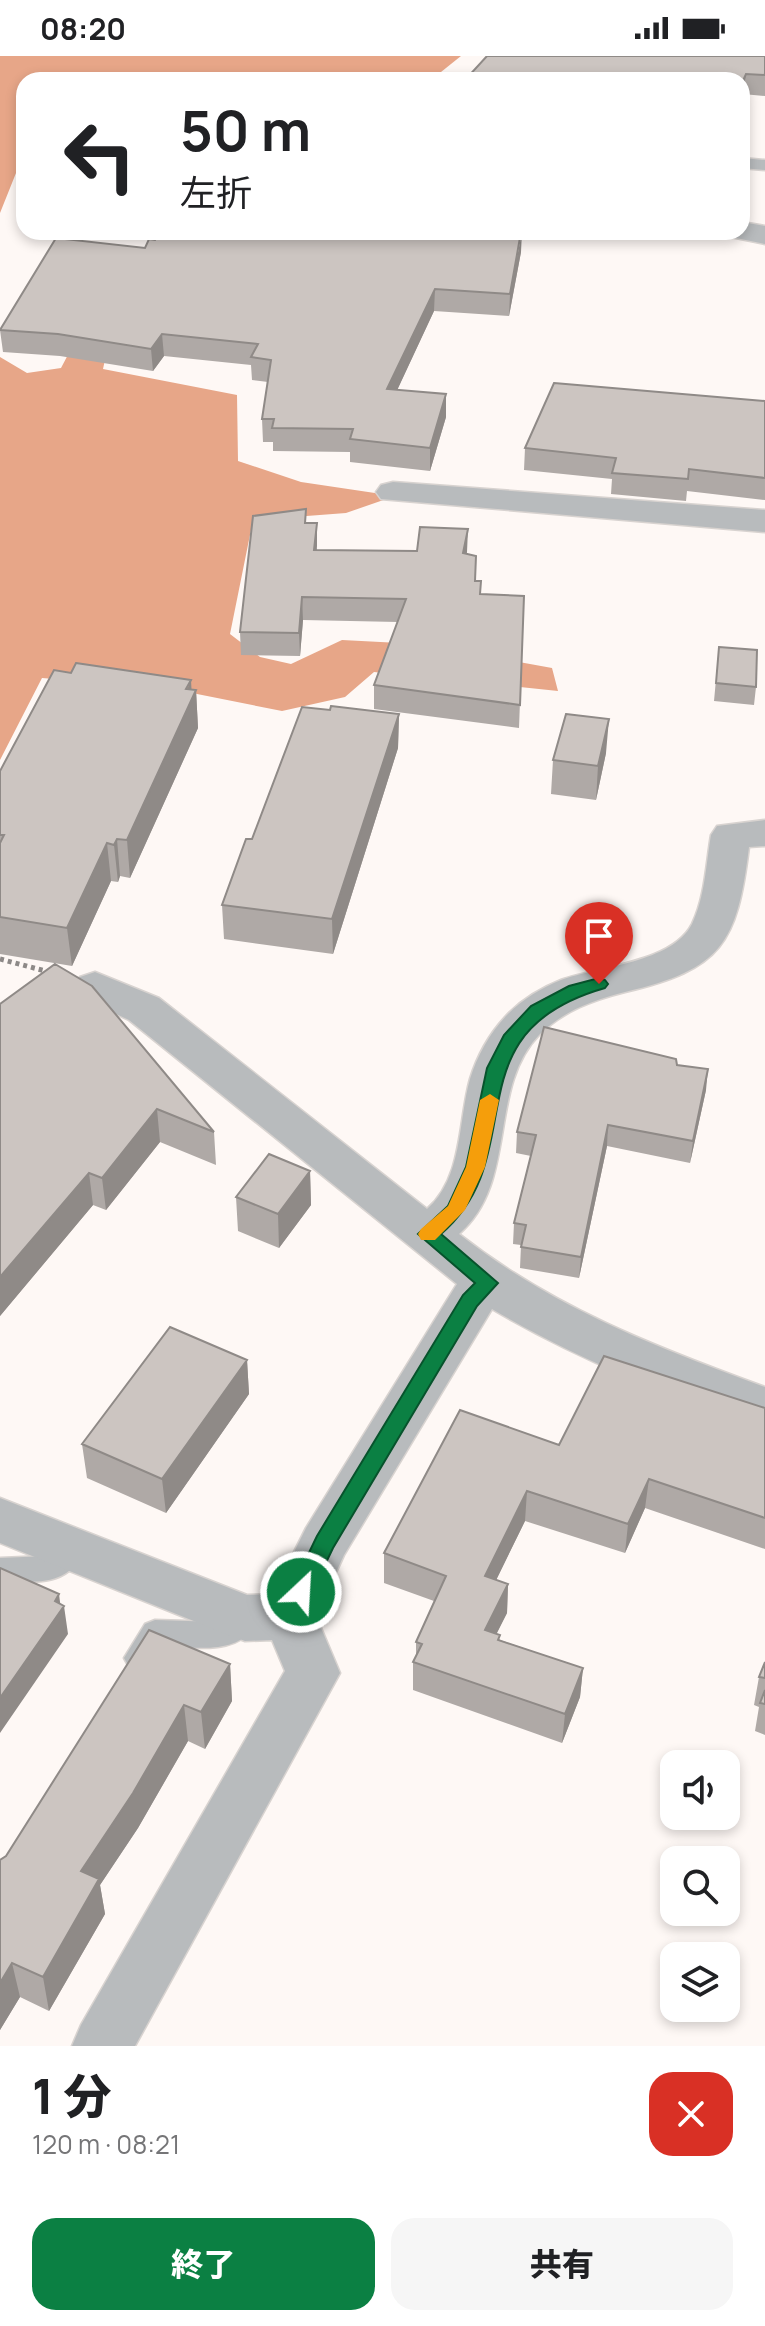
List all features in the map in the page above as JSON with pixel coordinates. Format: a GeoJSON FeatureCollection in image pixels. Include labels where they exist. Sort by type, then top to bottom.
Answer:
{"type":"FeatureCollection","features":[{"type":"Feature","properties":{"kind":"street"},"geometry":{"type":"LineString","coordinates":[[393,492],[765,521]]}},
{"type":"Feature","properties":{"kind":"street"},"geometry":{"type":"LineString","coordinates":[[427,1234],[455,1210],[475,1167],[496,1068],[510,1039],[538,1011],[575,990],[671,965],[706,938],[719,909],[731,835],[765,833]]}},
{"type":"Feature","properties":{"kind":"street"},"geometry":{"type":"LineString","coordinates":[[95,987],[144,1009],[488,1283],[556,1323],[676,1375],[765,1408]]}},
{"type":"Feature","properties":{"kind":"street"},"geometry":{"type":"LineString","coordinates":[[267,1617],[324,1543],[470,1301],[488,1283]]}},
{"type":"Feature","properties":{"kind":"street"},"geometry":{"type":"LineString","coordinates":[[0,1520],[72,1549],[267,1617],[313,1673],[102,2046]]}},
{"type":"Feature","properties":{"kind":"lane"},"geometry":{"type":"LineString","coordinates":[[0,1570],[54,1568],[72,1549]]}},
{"type":"Feature","properties":{"kind":"lane"},"geometry":{"type":"LineString","coordinates":[[122,1685],[155,1633],[226,1635],[267,1617]]}},
{"type":"Feature","properties":{"kind":"path"},"geometry":{"type":"LineString","coordinates":[[0,959],[95,987]]}},
{"type":"Feature","properties":{"kind":"shaded area"},"geometry":{"type":"Polygon","coordinates":[[[0,56],[461,56],[441,72],[16,72],[16,173],[0,213],[0,56]]]}},
{"type":"Feature","properties":{"kind":"shaded area"},"geometry":{"type":"Polygon","coordinates":[[[100,294],[116,308],[103,369],[237,395],[238,461],[301,482],[395,496],[346,513],[253,520],[230,634],[260,657],[291,664],[342,640],[419,644],[552,668],[558,691],[374,672],[345,697],[282,711],[172,689],[42,678],[0,760],[0,357],[27,373],[61,368],[100,294]]]}},
{"type":"Feature","properties":{"kind":"building"},"geometry":{"type":"Polygon","coordinates":[[[487,56],[765,56],[765,75],[750,72],[472,72],[487,56]]]}},
{"type":"Feature","properties":{"kind":"building"},"geometry":{"type":"Polygon","coordinates":[[[55,240],[145,248],[149,240],[520,240],[510,294],[435,289],[387,389],[446,394],[430,448],[350,439],[353,429],[272,428],[274,419],[262,419],[271,360],[251,357],[258,344],[162,334],[151,349],[58,334],[0,330],[55,240]]]}},
{"type":"Feature","properties":{"kind":"building"},"geometry":{"type":"Polygon","coordinates":[[[554,383],[765,401],[765,478],[689,469],[688,479],[612,473],[616,458],[525,448],[554,383]]]}},
{"type":"Feature","properties":{"kind":"building"},"geometry":{"type":"Polygon","coordinates":[[[306,509],[305,523],[317,523],[314,550],[417,551],[420,527],[468,529],[463,553],[476,556],[475,581],[481,581],[480,594],[524,596],[520,705],[374,685],[406,599],[302,597],[299,633],[240,632],[253,516],[306,509]]]}},
{"type":"Feature","properties":{"kind":"building"},"geometry":{"type":"Polygon","coordinates":[[[719,647],[757,650],[756,687],[716,683],[719,647]]]}},
{"type":"Feature","properties":{"kind":"building"},"geometry":{"type":"Polygon","coordinates":[[[76,663],[191,680],[186,689],[196,690],[127,840],[117,839],[114,845],[107,843],[67,928],[0,917],[0,843],[4,835],[0,835],[0,771],[54,670],[71,673],[76,663]]]}},
{"type":"Feature","properties":{"kind":"building"},"geometry":{"type":"Polygon","coordinates":[[[331,706],[399,714],[332,919],[222,905],[246,839],[252,839],[302,707],[330,710],[331,706]]]}},
{"type":"Feature","properties":{"kind":"building"},"geometry":{"type":"Polygon","coordinates":[[[566,714],[609,719],[598,766],[553,760],[566,714]]]}},
{"type":"Feature","properties":{"kind":"building"},"geometry":{"type":"Polygon","coordinates":[[[55,964],[92,986],[214,1132],[157,1109],[102,1178],[89,1173],[0,1277],[0,1004],[55,964]]]}},
{"type":"Feature","properties":{"kind":"building"},"geometry":{"type":"Polygon","coordinates":[[[544,1027],[676,1059],[677,1065],[708,1069],[693,1141],[608,1125],[581,1257],[521,1247],[526,1225],[514,1223],[536,1135],[517,1132],[544,1027]]]}},
{"type":"Feature","properties":{"kind":"building"},"geometry":{"type":"Polygon","coordinates":[[[269,1154],[310,1171],[278,1214],[236,1197],[269,1154]]]}},
{"type":"Feature","properties":{"kind":"building"},"geometry":{"type":"Polygon","coordinates":[[[170,1327],[247,1360],[162,1479],[82,1444],[170,1327]]]}},
{"type":"Feature","properties":{"kind":"building"},"geometry":{"type":"Polygon","coordinates":[[[604,1356],[765,1408],[765,1518],[649,1479],[628,1524],[527,1491],[485,1576],[508,1584],[485,1630],[500,1635],[498,1640],[583,1668],[565,1714],[413,1662],[422,1644],[416,1642],[446,1576],[384,1553],[460,1410],[559,1445],[604,1356]]]}},
{"type":"Feature","properties":{"kind":"building"},"geometry":{"type":"Polygon","coordinates":[[[0,1568],[59,1594],[55,1601],[64,1606],[0,1698],[0,1568]]]}},
{"type":"Feature","properties":{"kind":"building"},"geometry":{"type":"Polygon","coordinates":[[[149,1630],[230,1664],[201,1712],[184,1705],[133,1793],[81,1871],[99,1879],[43,1977],[12,1963],[0,1983],[0,1860],[6,1856],[149,1630]]]}},
{"type":"Feature","properties":{"kind":"building"},"geometry":{"type":"Polygon","coordinates":[[[765,1662],[765,1678],[759,1677],[765,1662]]]}},
{"type":"Feature","properties":{"kind":"slow traffic"},"geometry":{"type":"LineString","coordinates":[[428,1234],[455,1210],[475,1167],[490,1100]]}},
{"type":"Feature","properties":{"kind":"route"},"geometry":{"type":"LineString","coordinates":[[301,1592],[324,1543],[470,1301],[488,1283],[427,1234],[455,1210],[475,1167],[496,1068],[510,1039],[538,1011],[575,990],[599,984]]}}]}
